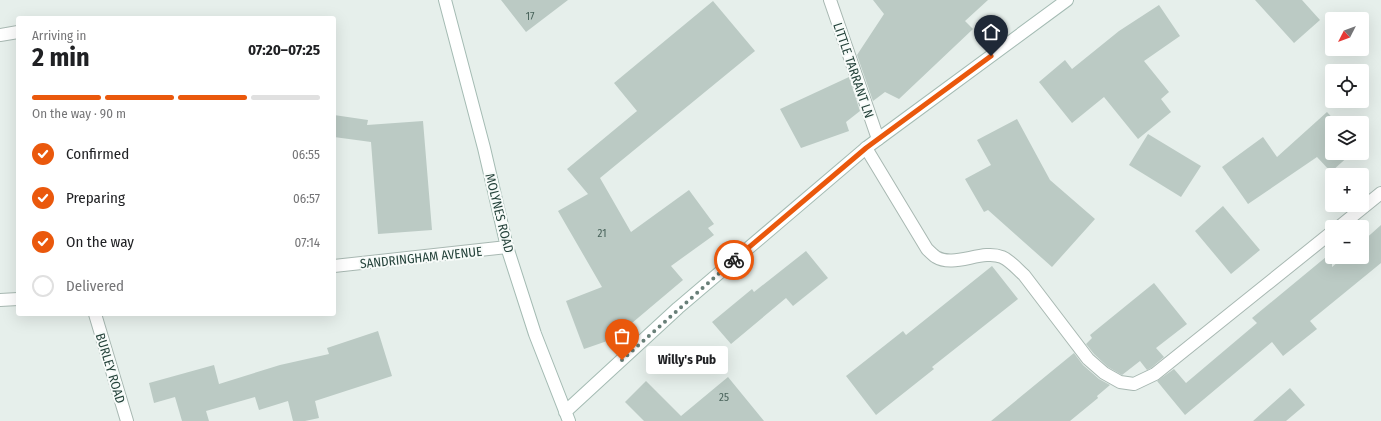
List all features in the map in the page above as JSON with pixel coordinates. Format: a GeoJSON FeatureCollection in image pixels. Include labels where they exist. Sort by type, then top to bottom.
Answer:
{"type":"FeatureCollection","features":[{"type":"Feature","properties":{"kind":"street","name":"MOLYNES ROAD"},"geometry":{"type":"LineString","coordinates":[[445,0],[484,148],[507,247],[535,334],[567,416]]}},
{"type":"Feature","properties":{"kind":"street","name":"LITTLE TARRANT LN"},"geometry":{"type":"LineString","coordinates":[[830,0],[878,139]]}},
{"type":"Feature","properties":{"kind":"street"},"geometry":{"type":"LineString","coordinates":[[567,416],[678,308],[866,148],[1067,0]]}},
{"type":"Feature","properties":{"kind":"street"},"geometry":{"type":"LineString","coordinates":[[0,35],[16,32]]}},
{"type":"Feature","properties":{"kind":"street"},"geometry":{"type":"LineString","coordinates":[[866,148],[927,249],[937,258],[947,261],[985,255],[1001,257],[1012,263],[1024,275],[1088,359],[1104,373],[1120,382],[1134,384],[1155,374],[1325,238]]}},
{"type":"Feature","properties":{"kind":"street"},"geometry":{"type":"LineString","coordinates":[[1348,220],[1381,193]]}},
{"type":"Feature","properties":{"kind":"street","name":"SANDRINGHAM AVENUE"},"geometry":{"type":"LineString","coordinates":[[336,266],[507,247]]}},
{"type":"Feature","properties":{"kind":"street"},"geometry":{"type":"LineString","coordinates":[[0,300],[16,299]]}},
{"type":"Feature","properties":{"kind":"street","name":"BURLEY ROAD"},"geometry":{"type":"LineString","coordinates":[[95,316],[127,421]]}},
{"type":"Feature","properties":{"kind":"building"},"geometry":{"type":"Polygon","coordinates":[[[501,0],[568,0],[526,32],[501,0]]]}},
{"type":"Feature","properties":{"kind":"building"},"geometry":{"type":"Polygon","coordinates":[[[873,0],[988,0],[965,21],[973,29],[899,99],[885,92],[873,101],[857,55],[884,14],[873,0]]]}},
{"type":"Feature","properties":{"kind":"building"},"geometry":{"type":"Polygon","coordinates":[[[1255,0],[1302,0],[1320,20],[1294,43],[1255,0]]]}},
{"type":"Feature","properties":{"kind":"building"},"geometry":{"type":"Polygon","coordinates":[[[713,1],[755,51],[600,178],[631,232],[689,190],[714,224],[708,228],[714,235],[671,266],[683,280],[613,339],[584,349],[566,301],[602,287],[558,211],[588,194],[567,169],[637,111],[614,83],[713,1]]]}},
{"type":"Feature","properties":{"kind":"building"},"geometry":{"type":"Polygon","coordinates":[[[1159,5],[1180,36],[1144,61],[1169,92],[1161,99],[1171,112],[1138,139],[1104,97],[1072,123],[1039,82],[1065,60],[1072,69],[1119,31],[1159,5]]]}},
{"type":"Feature","properties":{"kind":"building"},"geometry":{"type":"Polygon","coordinates":[[[849,77],[860,111],[846,122],[849,131],[801,148],[780,109],[849,77]]]}},
{"type":"Feature","properties":{"kind":"building"},"geometry":{"type":"Polygon","coordinates":[[[1327,112],[1331,116],[1325,116],[1325,160],[1344,160],[1335,168],[1327,168],[1317,157],[1248,204],[1222,167],[1263,137],[1277,157],[1327,112]]]}},
{"type":"Feature","properties":{"kind":"building"},"geometry":{"type":"Polygon","coordinates":[[[336,115],[368,120],[367,125],[423,121],[432,230],[378,234],[371,142],[336,137],[336,115]]]}},
{"type":"Feature","properties":{"kind":"building"},"geometry":{"type":"Polygon","coordinates":[[[1017,119],[1050,180],[1095,219],[1052,267],[988,210],[984,212],[965,179],[991,165],[977,140],[1017,119]]]}},
{"type":"Feature","properties":{"kind":"building"},"geometry":{"type":"Polygon","coordinates":[[[1148,134],[1201,166],[1181,197],[1129,165],[1148,134]]]}},
{"type":"Feature","properties":{"kind":"building"},"geometry":{"type":"Polygon","coordinates":[[[1223,206],[1260,250],[1231,274],[1195,231],[1223,206]]]}},
{"type":"Feature","properties":{"kind":"building"},"geometry":{"type":"Polygon","coordinates":[[[1381,225],[1381,263],[1310,321],[1317,329],[1283,356],[1272,342],[1185,415],[1157,381],[1174,369],[1186,383],[1257,323],[1252,318],[1325,258],[1325,264],[1332,264],[1332,267],[1336,264],[1369,264],[1369,236],[1381,225]]]}},
{"type":"Feature","properties":{"kind":"building"},"geometry":{"type":"Polygon","coordinates":[[[806,251],[828,278],[793,306],[786,298],[731,344],[712,322],[752,289],[754,292],[806,251]]]}},
{"type":"Feature","properties":{"kind":"building"},"geometry":{"type":"Polygon","coordinates":[[[992,266],[1018,299],[932,367],[934,369],[876,415],[846,376],[903,331],[906,335],[992,266]]]}},
{"type":"Feature","properties":{"kind":"building"},"geometry":{"type":"Polygon","coordinates":[[[1154,283],[1187,324],[1156,348],[1164,357],[1151,368],[1147,370],[1140,361],[1122,375],[1108,367],[1086,344],[1092,338],[1090,335],[1154,283]]]}},
{"type":"Feature","properties":{"kind":"building"},"geometry":{"type":"Polygon","coordinates":[[[378,331],[392,376],[315,401],[319,418],[305,421],[293,421],[288,401],[259,410],[255,397],[206,411],[209,421],[182,421],[175,397],[154,403],[149,383],[214,365],[219,384],[280,365],[329,354],[327,348],[378,331]]]}},
{"type":"Feature","properties":{"kind":"building"},"geometry":{"type":"Polygon","coordinates":[[[1074,353],[1083,365],[1099,379],[1110,385],[1097,396],[1098,398],[1070,421],[991,421],[1074,353]]]}},
{"type":"Feature","properties":{"kind":"building"},"geometry":{"type":"Polygon","coordinates":[[[728,377],[764,421],[644,421],[625,402],[646,381],[681,416],[728,377]]]}},
{"type":"Feature","properties":{"kind":"building"},"geometry":{"type":"Polygon","coordinates":[[[1290,388],[1305,405],[1286,421],[1253,421],[1290,388]]]}},
{"type":"Feature","properties":{"kind":"way so far"},"geometry":{"type":"LineString","coordinates":[[622,360],[678,308],[734,260]]}},
{"type":"Feature","properties":{"kind":"place","name":"Willy's Pub"},"geometry":{"type":"Point","coordinates":[622,360]}},
{"type":"Feature","properties":{"kind":"route"},"geometry":{"type":"LineString","coordinates":[[734,260],[866,148],[991,56]]}}]}
